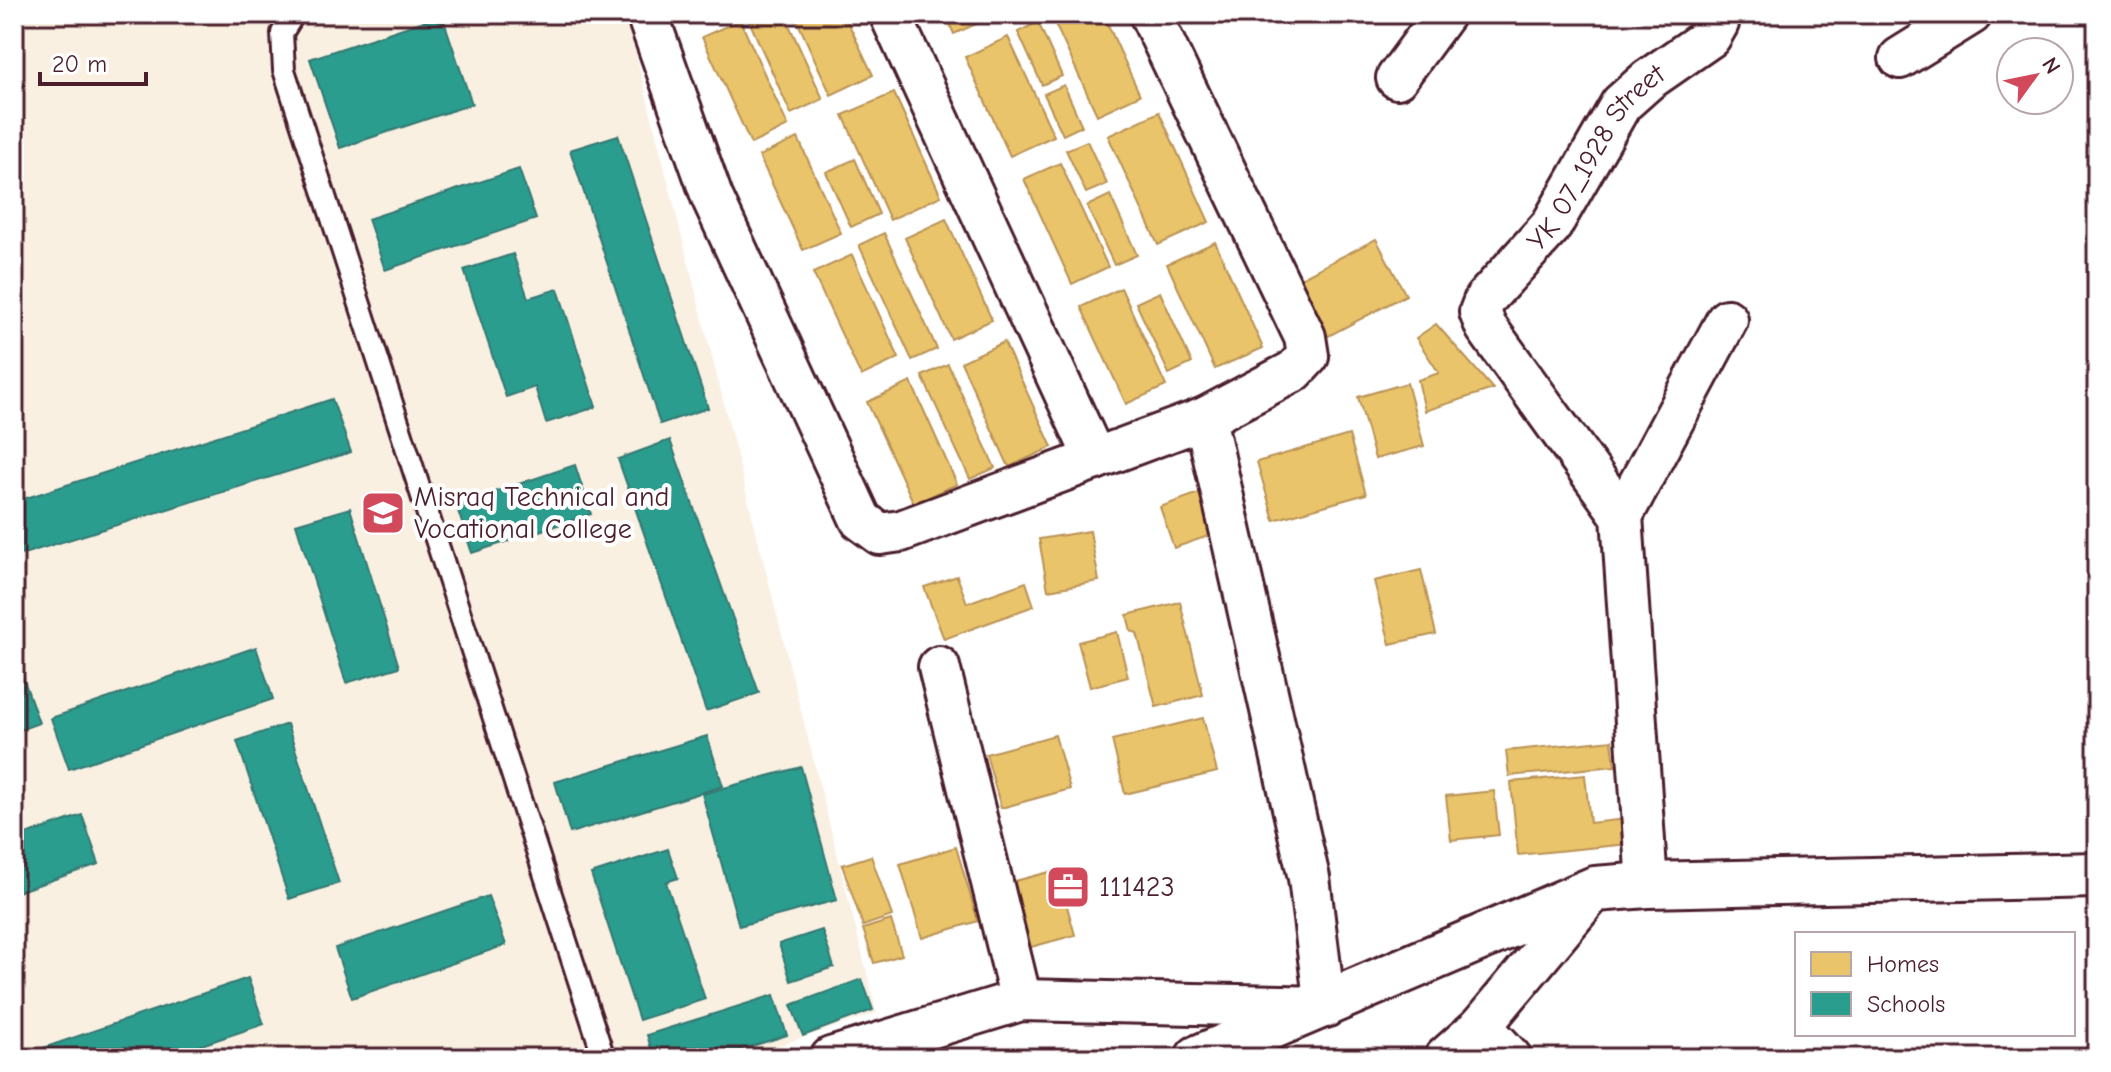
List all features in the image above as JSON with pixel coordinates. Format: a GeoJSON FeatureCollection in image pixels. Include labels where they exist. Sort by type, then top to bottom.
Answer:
{"type":"FeatureCollection","features":[{"type":"Feature","properties":{"kind":"street"},"geometry":{"type":"LineString","coordinates":[[647,14],[712,197],[861,520],[880,534],[901,531],[1205,418],[1294,371],[1308,356],[1305,337],[1150,14]]}},
{"type":"Feature","properties":{"kind":"street"},"geometry":{"type":"LineString","coordinates":[[890,14],[1095,459]]}},
{"type":"Feature","properties":{"kind":"street"},"geometry":{"type":"LineString","coordinates":[[1397,78],[1444,14]]}},
{"type":"Feature","properties":{"kind":"street","name":"YK 07_1928 Street"},"geometry":{"type":"LineString","coordinates":[[1622,516],[1486,327],[1480,312],[1485,299],[1551,226],[1621,104],[1648,80],[1710,37],[1718,23],[1714,14]]}},
{"type":"Feature","properties":{"kind":"street"},"geometry":{"type":"LineString","coordinates":[[1900,58],[1971,14]]}},
{"type":"Feature","properties":{"kind":"street"},"geometry":{"type":"LineString","coordinates":[[1647,885],[1622,516],[1727,320]]}},
{"type":"Feature","properties":{"kind":"street"},"geometry":{"type":"LineString","coordinates":[[1205,418],[1309,878],[1325,1007]]}},
{"type":"Feature","properties":{"kind":"street"},"geometry":{"type":"LineString","coordinates":[[939,667],[1021,1000]]}},
{"type":"Feature","properties":{"kind":"street"},"geometry":{"type":"LineString","coordinates":[[1198,1058],[1325,1007],[1595,889],[1647,885],[2097,875]]}},
{"type":"Feature","properties":{"kind":"street"},"geometry":{"type":"LineString","coordinates":[[1445,1058],[1481,1026],[1595,889]]}},
{"type":"Feature","properties":{"kind":"street"},"geometry":{"type":"LineString","coordinates":[[831,1058],[1021,1000],[1325,1007]]}},
{"type":"Feature","properties":{"kind":"street"},"geometry":{"type":"LineString","coordinates":[[1481,1026],[1511,1058]]}},
{"type":"Feature","properties":{"kind":"lane"},"geometry":{"type":"LineString","coordinates":[[294,14],[282,33],[284,70],[604,1058]]}},
{"type":"Feature","properties":{"kind":"shaded area","name":"Misraq Technical and Vocational College"},"geometry":{"type":"Polygon","coordinates":[[[14,14],[626,14],[877,1013],[741,1058],[14,1058],[14,14]]]}},
{"type":"Feature","properties":{"kind":"building: Homes"},"geometry":{"type":"Polygon","coordinates":[[[746,14],[784,14],[823,99],[791,114],[746,14]]]}},
{"type":"Feature","properties":{"kind":"building: Homes"},"geometry":{"type":"Polygon","coordinates":[[[794,14],[844,14],[873,75],[831,95],[794,14]]]}},
{"type":"Feature","properties":{"kind":"building: Homes"},"geometry":{"type":"Polygon","coordinates":[[[945,14],[993,14],[994,16],[954,34],[945,14]]]}},
{"type":"Feature","properties":{"kind":"building: Homes"},"geometry":{"type":"Polygon","coordinates":[[[1103,14],[1140,95],[1097,115],[1051,15],[1103,14]]]}},
{"type":"Feature","properties":{"kind":"building: Homes"},"geometry":{"type":"Polygon","coordinates":[[[740,20],[788,126],[751,144],[702,37],[740,20]]]}},
{"type":"Feature","properties":{"kind":"building: Homes"},"geometry":{"type":"Polygon","coordinates":[[[1038,22],[1062,76],[1042,85],[1018,32],[1038,22]]]}},
{"type":"Feature","properties":{"kind":"building: Homes"},"geometry":{"type":"Polygon","coordinates":[[[1008,37],[1054,136],[1010,156],[965,57],[1008,37]]]}},
{"type":"Feature","properties":{"kind":"building: Homes"},"geometry":{"type":"Polygon","coordinates":[[[1064,85],[1082,126],[1063,135],[1044,94],[1064,85]]]}},
{"type":"Feature","properties":{"kind":"building: Homes"},"geometry":{"type":"Polygon","coordinates":[[[894,93],[941,196],[890,220],[843,115],[894,93]]]}},
{"type":"Feature","properties":{"kind":"building: Homes"},"geometry":{"type":"Polygon","coordinates":[[[1159,112],[1209,222],[1158,245],[1108,136],[1159,112]]]}},
{"type":"Feature","properties":{"kind":"building: Homes"},"geometry":{"type":"Polygon","coordinates":[[[798,138],[841,233],[803,250],[759,156],[798,138]]]}},
{"type":"Feature","properties":{"kind":"building: Homes"},"geometry":{"type":"Polygon","coordinates":[[[1087,141],[1107,184],[1086,193],[1066,150],[1087,141]]]}},
{"type":"Feature","properties":{"kind":"building: Homes"},"geometry":{"type":"Polygon","coordinates":[[[855,159],[879,214],[851,227],[826,172],[855,159]]]}},
{"type":"Feature","properties":{"kind":"building: Homes"},"geometry":{"type":"Polygon","coordinates":[[[1060,163],[1108,267],[1072,284],[1024,179],[1060,163]]]}},
{"type":"Feature","properties":{"kind":"building: Homes"},"geometry":{"type":"Polygon","coordinates":[[[1110,195],[1137,255],[1114,265],[1087,206],[1110,195]]]}},
{"type":"Feature","properties":{"kind":"building: Homes"},"geometry":{"type":"Polygon","coordinates":[[[946,219],[992,320],[951,339],[905,238],[946,219]]]}},
{"type":"Feature","properties":{"kind":"building: Homes"},"geometry":{"type":"Polygon","coordinates":[[[884,233],[937,349],[912,360],[859,245],[884,233]]]}},
{"type":"Feature","properties":{"kind":"building: Homes"},"geometry":{"type":"Polygon","coordinates":[[[1376,239],[1406,295],[1321,340],[1291,283],[1376,239]]]}},
{"type":"Feature","properties":{"kind":"building: Homes"},"geometry":{"type":"Polygon","coordinates":[[[1215,242],[1263,348],[1215,369],[1167,264],[1215,242]]]}},
{"type":"Feature","properties":{"kind":"building: Homes"},"geometry":{"type":"Polygon","coordinates":[[[852,255],[899,358],[861,376],[813,273],[852,255]]]}},
{"type":"Feature","properties":{"kind":"building: Homes"},"geometry":{"type":"Polygon","coordinates":[[[1121,288],[1166,386],[1126,404],[1081,307],[1121,288]]]}},
{"type":"Feature","properties":{"kind":"building: Homes"},"geometry":{"type":"Polygon","coordinates":[[[1160,292],[1192,363],[1169,374],[1136,303],[1160,292]]]}},
{"type":"Feature","properties":{"kind":"building: Homes"},"geometry":{"type":"Polygon","coordinates":[[[1436,324],[1493,389],[1425,411],[1418,380],[1439,373],[1416,338],[1436,324]]]}},
{"type":"Feature","properties":{"kind":"building: Homes"},"geometry":{"type":"Polygon","coordinates":[[[1004,342],[1052,447],[1009,467],[961,362],[1004,342]]]}},
{"type":"Feature","properties":{"kind":"building: Homes"},"geometry":{"type":"Polygon","coordinates":[[[948,364],[995,468],[970,479],[922,376],[948,364]]]}},
{"type":"Feature","properties":{"kind":"building: Homes"},"geometry":{"type":"Polygon","coordinates":[[[911,382],[957,484],[914,504],[867,402],[911,382]]]}},
{"type":"Feature","properties":{"kind":"building: Homes"},"geometry":{"type":"Polygon","coordinates":[[[1407,383],[1424,446],[1375,459],[1358,397],[1407,383]]]}},
{"type":"Feature","properties":{"kind":"building: Homes"},"geometry":{"type":"Polygon","coordinates":[[[1349,435],[1366,494],[1274,520],[1257,462],[1349,435]]]}},
{"type":"Feature","properties":{"kind":"building: Homes"},"geometry":{"type":"Polygon","coordinates":[[[1199,493],[1214,534],[1174,548],[1160,507],[1199,493]]]}},
{"type":"Feature","properties":{"kind":"building: Homes"},"geometry":{"type":"Polygon","coordinates":[[[1090,531],[1099,581],[1048,590],[1039,539],[1090,531]]]}},
{"type":"Feature","properties":{"kind":"building: Homes"},"geometry":{"type":"Polygon","coordinates":[[[1421,570],[1436,634],[1390,644],[1374,581],[1421,570]]]}},
{"type":"Feature","properties":{"kind":"building: Homes"},"geometry":{"type":"Polygon","coordinates":[[[957,576],[967,603],[1026,582],[1034,606],[944,639],[924,587],[957,576]]]}},
{"type":"Feature","properties":{"kind":"building: Homes"},"geometry":{"type":"Polygon","coordinates":[[[1180,602],[1203,695],[1156,707],[1137,633],[1131,631],[1127,615],[1180,602]]]}},
{"type":"Feature","properties":{"kind":"building: Homes"},"geometry":{"type":"Polygon","coordinates":[[[1117,632],[1128,677],[1090,687],[1078,642],[1117,632]]]}},
{"type":"Feature","properties":{"kind":"building: Homes"},"geometry":{"type":"Polygon","coordinates":[[[1203,718],[1217,772],[1125,794],[1112,740],[1203,718]]]}},
{"type":"Feature","properties":{"kind":"building: Homes"},"geometry":{"type":"Polygon","coordinates":[[[1055,735],[1070,789],[1001,808],[986,754],[1055,735]]]}},
{"type":"Feature","properties":{"kind":"building: Homes"},"geometry":{"type":"Polygon","coordinates":[[[1612,740],[1615,766],[1509,776],[1506,751],[1612,740]]]}},
{"type":"Feature","properties":{"kind":"building: Homes"},"geometry":{"type":"Polygon","coordinates":[[[1585,775],[1590,823],[1626,819],[1628,844],[1518,855],[1511,782],[1585,775]]]}},
{"type":"Feature","properties":{"kind":"building: Homes"},"geometry":{"type":"Polygon","coordinates":[[[1494,791],[1499,835],[1451,840],[1446,796],[1494,791]]]}},
{"type":"Feature","properties":{"kind":"building: Homes"},"geometry":{"type":"Polygon","coordinates":[[[956,847],[978,921],[922,938],[900,864],[956,847]]]}},
{"type":"Feature","properties":{"kind":"building: Homes"},"geometry":{"type":"Polygon","coordinates":[[[871,856],[892,916],[863,926],[842,865],[871,856]]]}},
{"type":"Feature","properties":{"kind":"building: Homes"},"geometry":{"type":"Polygon","coordinates":[[[1057,870],[1075,935],[1013,952],[996,886],[1057,870]]]}},
{"type":"Feature","properties":{"kind":"building: Homes"},"geometry":{"type":"Polygon","coordinates":[[[891,920],[902,955],[874,963],[863,929],[891,920]]]}},
{"type":"Feature","properties":{"kind":"building: Schools"},"geometry":{"type":"Polygon","coordinates":[[[442,15],[472,104],[340,148],[310,59],[442,15]]]}},
{"type":"Feature","properties":{"kind":"building: Schools"},"geometry":{"type":"Polygon","coordinates":[[[618,135],[708,408],[660,424],[570,150],[618,135]]]}},
{"type":"Feature","properties":{"kind":"building: Schools"},"geometry":{"type":"Polygon","coordinates":[[[519,169],[536,219],[385,270],[368,219],[519,169]]]}},
{"type":"Feature","properties":{"kind":"building: Schools"},"geometry":{"type":"Polygon","coordinates":[[[513,254],[528,298],[558,289],[596,407],[546,423],[535,387],[506,397],[464,270],[513,254]]]}},
{"type":"Feature","properties":{"kind":"building: Schools"},"geometry":{"type":"Polygon","coordinates":[[[332,399],[351,452],[14,557],[14,502],[332,399]]]}},
{"type":"Feature","properties":{"kind":"building: Schools"},"geometry":{"type":"Polygon","coordinates":[[[670,440],[759,693],[706,711],[618,459],[670,440]]]}},
{"type":"Feature","properties":{"kind":"building: Schools"},"geometry":{"type":"Polygon","coordinates":[[[575,465],[591,514],[472,553],[456,505],[575,465]]]}},
{"type":"Feature","properties":{"kind":"building: Schools"},"geometry":{"type":"Polygon","coordinates":[[[350,508],[399,667],[346,683],[296,524],[350,508]]]}},
{"type":"Feature","properties":{"kind":"building: Schools"},"geometry":{"type":"Polygon","coordinates":[[[256,647],[273,699],[69,769],[51,718],[256,647]]]}},
{"type":"Feature","properties":{"kind":"building: Schools"},"geometry":{"type":"Polygon","coordinates":[[[14,652],[39,723],[14,732],[14,652]]]}},
{"type":"Feature","properties":{"kind":"building: Schools"},"geometry":{"type":"Polygon","coordinates":[[[287,724],[339,883],[289,899],[237,741],[287,724]]]}},
{"type":"Feature","properties":{"kind":"building: Schools"},"geometry":{"type":"Polygon","coordinates":[[[707,736],[723,786],[570,833],[555,782],[707,736]]]}},
{"type":"Feature","properties":{"kind":"building: Schools"},"geometry":{"type":"Polygon","coordinates":[[[801,767],[837,900],[739,926],[702,794],[801,767]]]}},
{"type":"Feature","properties":{"kind":"building: Schools"},"geometry":{"type":"Polygon","coordinates":[[[82,815],[99,864],[14,893],[14,839],[82,815]]]}},
{"type":"Feature","properties":{"kind":"building: Schools"},"geometry":{"type":"Polygon","coordinates":[[[668,849],[678,878],[666,882],[705,999],[639,1020],[591,874],[668,849]]]}},
{"type":"Feature","properties":{"kind":"building: Schools"},"geometry":{"type":"Polygon","coordinates":[[[488,896],[506,945],[352,998],[335,948],[488,896]]]}},
{"type":"Feature","properties":{"kind":"building: Schools"},"geometry":{"type":"Polygon","coordinates":[[[822,930],[834,967],[791,981],[779,944],[822,930]]]}},
{"type":"Feature","properties":{"kind":"building: Schools"},"geometry":{"type":"Polygon","coordinates":[[[248,978],[264,1024],[163,1058],[14,1058],[248,978]]]}},
{"type":"Feature","properties":{"kind":"building: Schools"},"geometry":{"type":"Polygon","coordinates":[[[862,979],[873,1010],[803,1036],[791,1005],[862,979]]]}},
{"type":"Feature","properties":{"kind":"building: Schools"},"geometry":{"type":"Polygon","coordinates":[[[774,995],[787,1035],[715,1058],[654,1058],[647,1035],[774,995]]]}},
{"type":"Feature","properties":{"kind":"place","name":"Misraq Technical and Vocational College"},"geometry":{"type":"Point","coordinates":[383,513]}},
{"type":"Feature","properties":{"kind":"place","name":"111423"},"geometry":{"type":"Point","coordinates":[1068,887]}}]}
